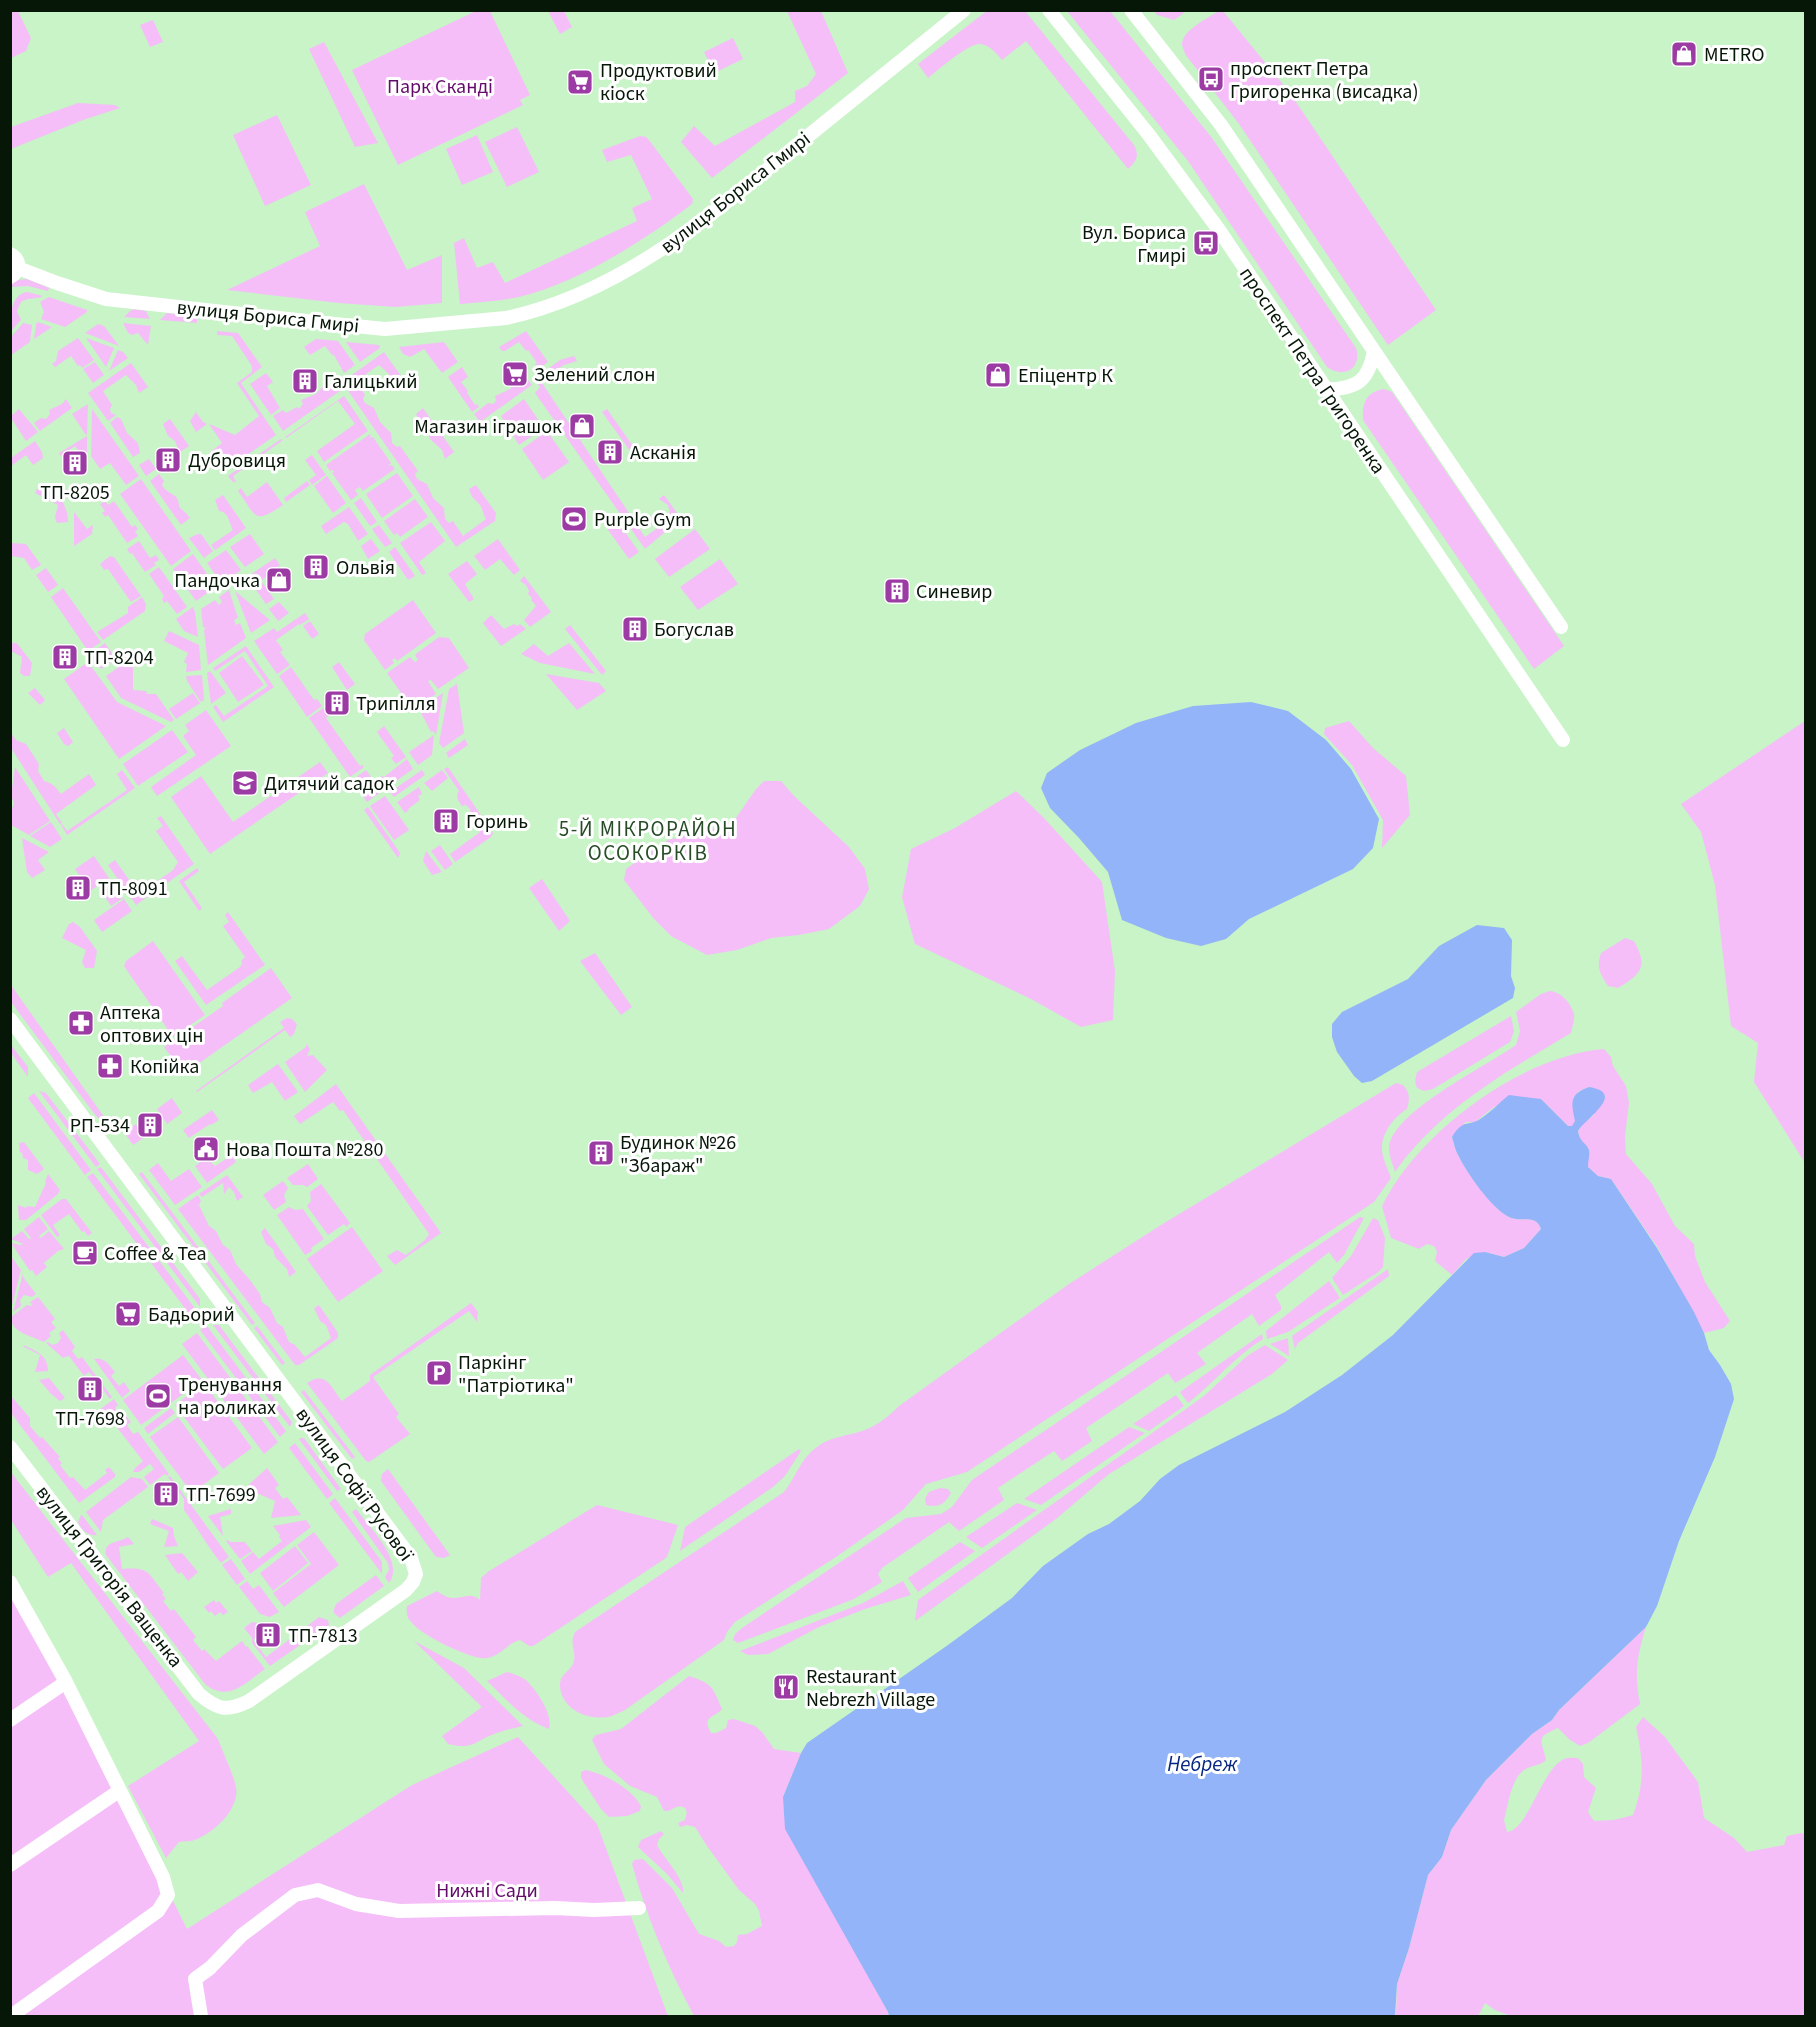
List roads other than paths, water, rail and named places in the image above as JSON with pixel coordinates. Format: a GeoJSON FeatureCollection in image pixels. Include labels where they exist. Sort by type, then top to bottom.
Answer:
{"type":"FeatureCollection","features":[{"type":"Feature","properties":{"kind":"street","name":"вулиця Бориса Гмирі"},"geometry":{"type":"LineString","coordinates":[[10,254],[17,260],[14,272],[106,299],[385,329],[495,320],[523,315],[580,294],[627,270],[690,230],[964,10]]}},
{"type":"Feature","properties":{"kind":"street","name":"проспект Петра Григоренка"},"geometry":{"type":"LineString","coordinates":[[1049,10],[1177,171],[1219,230],[1563,740]]}},
{"type":"Feature","properties":{"kind":"street"},"geometry":{"type":"LineString","coordinates":[[1131,10],[1221,125],[1561,627]]}},
{"type":"Feature","properties":{"kind":"street"},"geometry":{"type":"LineString","coordinates":[[1326,390],[1342,389],[1362,380],[1368,373],[1374,351]]}},
{"type":"Feature","properties":{"kind":"street","name":"вулиця Софії Русової"},"geometry":{"type":"LineString","coordinates":[[10,1019],[415,1566],[416,1574],[406,1590],[249,1701],[234,1708],[222,1708],[210,1703]]}},
{"type":"Feature","properties":{"kind":"street","name":"вулиця Григорія Ващенка"},"geometry":{"type":"LineString","coordinates":[[10,1447],[200,1694],[210,1703]]}},
{"type":"Feature","properties":{"kind":"street"},"geometry":{"type":"LineString","coordinates":[[10,1582],[66,1682],[167,1888],[168,1895],[158,1911],[11,2016]]}},
{"type":"Feature","properties":{"kind":"street"},"geometry":{"type":"LineString","coordinates":[[10,1720],[66,1682]]}},
{"type":"Feature","properties":{"kind":"street"},"geometry":{"type":"LineString","coordinates":[[10,1865],[119,1791]]}},
{"type":"Feature","properties":{"kind":"street"},"geometry":{"type":"LineString","coordinates":[[201,2016],[195,1979],[210,1968],[242,1935],[295,1895],[318,1890],[356,1904],[399,1911],[639,1908]]}},
{"type":"Feature","properties":{"kind":"water"},"geometry":{"type":"Polygon","coordinates":[[[1251,702],[1288,711],[1326,740],[1351,769],[1379,819],[1373,848],[1353,869],[1249,919],[1226,939],[1201,946],[1166,938],[1122,920],[1108,872],[1050,808],[1041,788],[1047,773],[1080,750],[1136,723],[1193,706],[1251,702]]]}},
{"type":"Feature","properties":{"kind":"water"},"geometry":{"type":"Polygon","coordinates":[[[1477,925],[1504,928],[1512,940],[1511,976],[1515,988],[1513,998],[1372,1081],[1362,1083],[1354,1076],[1337,1052],[1332,1037],[1332,1024],[1342,1012],[1408,979],[1439,946],[1477,925]]]}},
{"type":"Feature","properties":{"kind":"water","name":"Небреж"},"geometry":{"type":"Polygon","coordinates":[[[1589,1087],[1600,1090],[1604,1095],[1604,1100],[1578,1131],[1589,1150],[1588,1167],[1598,1176],[1611,1179],[1657,1248],[1694,1312],[1709,1350],[1731,1384],[1734,1399],[1715,1457],[1679,1541],[1657,1606],[1646,1627],[1559,1710],[1552,1720],[1532,1734],[1486,1780],[1451,1830],[1442,1857],[1428,1875],[1397,1984],[1395,2016],[889,2016],[785,1829],[783,1797],[807,1743],[1012,1598],[1043,1566],[1088,1534],[1109,1524],[1140,1501],[1160,1479],[1179,1465],[1285,1412],[1342,1375],[1393,1335],[1474,1253],[1485,1252],[1504,1257],[1524,1248],[1541,1229],[1539,1224],[1532,1220],[1509,1217],[1495,1206],[1467,1171],[1457,1153],[1452,1137],[1460,1127],[1478,1120],[1509,1095],[1541,1099],[1568,1126],[1572,1126],[1575,1121],[1573,1100],[1578,1093],[1589,1087]]]}},
{"type":"Feature","properties":{"kind":"place","name":"METRO"},"geometry":{"type":"Point","coordinates":[1684,54]}},
{"type":"Feature","properties":{"kind":"place","name":"проспект Петра Григоренка (висадка)"},"geometry":{"type":"Point","coordinates":[1211,79]}},
{"type":"Feature","properties":{"kind":"place","name":"Продуктовий кіоск"},"geometry":{"type":"Point","coordinates":[580,82]}},
{"type":"Feature","properties":{"kind":"place","name":"Вул. Бориса Гмирі"},"geometry":{"type":"Point","coordinates":[1206,243]}},
{"type":"Feature","properties":{"kind":"place","name":"Зелений слон"},"geometry":{"type":"Point","coordinates":[515,374]}},
{"type":"Feature","properties":{"kind":"place","name":"Епіцентр К"},"geometry":{"type":"Point","coordinates":[998,375]}},
{"type":"Feature","properties":{"kind":"place","name":"Галицький"},"geometry":{"type":"Point","coordinates":[305,381]}},
{"type":"Feature","properties":{"kind":"place","name":"Магазин іграшок"},"geometry":{"type":"Point","coordinates":[582,426]}},
{"type":"Feature","properties":{"kind":"place","name":"Асканія"},"geometry":{"type":"Point","coordinates":[610,452]}},
{"type":"Feature","properties":{"kind":"place","name":"Дубровиця"},"geometry":{"type":"Point","coordinates":[168,460]}},
{"type":"Feature","properties":{"kind":"place","name":"ТП-8205"},"geometry":{"type":"Point","coordinates":[75,463]}},
{"type":"Feature","properties":{"kind":"place","name":"Purple Gym"},"geometry":{"type":"Point","coordinates":[574,519]}},
{"type":"Feature","properties":{"kind":"place","name":"Ольвія"},"geometry":{"type":"Point","coordinates":[316,567]}},
{"type":"Feature","properties":{"kind":"place","name":"Пандочка"},"geometry":{"type":"Point","coordinates":[279,580]}},
{"type":"Feature","properties":{"kind":"place","name":"Синевир"},"geometry":{"type":"Point","coordinates":[897,591]}},
{"type":"Feature","properties":{"kind":"place","name":"Богуслав"},"geometry":{"type":"Point","coordinates":[635,629]}},
{"type":"Feature","properties":{"kind":"place","name":"ТП-8204"},"geometry":{"type":"Point","coordinates":[65,657]}},
{"type":"Feature","properties":{"kind":"place","name":"Трипілля"},"geometry":{"type":"Point","coordinates":[337,703]}},
{"type":"Feature","properties":{"kind":"place","name":"Дитячий садок"},"geometry":{"type":"Point","coordinates":[245,783]}},
{"type":"Feature","properties":{"kind":"place","name":"Горинь"},"geometry":{"type":"Point","coordinates":[446,821]}},
{"type":"Feature","properties":{"kind":"place","name":"ТП-8091"},"geometry":{"type":"Point","coordinates":[78,888]}},
{"type":"Feature","properties":{"kind":"place","name":"Аптека оптових цін"},"geometry":{"type":"Point","coordinates":[81,1023]}},
{"type":"Feature","properties":{"kind":"place","name":"Копійка"},"geometry":{"type":"Point","coordinates":[110,1066]}},
{"type":"Feature","properties":{"kind":"place","name":"РП-534"},"geometry":{"type":"Point","coordinates":[150,1125]}},
{"type":"Feature","properties":{"kind":"place","name":"Нова Пошта №280"},"geometry":{"type":"Point","coordinates":[206,1149]}},
{"type":"Feature","properties":{"kind":"place","name":"Будинок №26 \"Збараж\""},"geometry":{"type":"Point","coordinates":[601,1153]}},
{"type":"Feature","properties":{"kind":"place","name":"Coffee & Tea"},"geometry":{"type":"Point","coordinates":[85,1253]}},
{"type":"Feature","properties":{"kind":"place","name":"Бадьорий"},"geometry":{"type":"Point","coordinates":[128,1314]}},
{"type":"Feature","properties":{"kind":"place","name":"Паркінг \"Патріотика\""},"geometry":{"type":"Point","coordinates":[439,1373]}},
{"type":"Feature","properties":{"kind":"place","name":"ТП-7698"},"geometry":{"type":"Point","coordinates":[90,1389]}},
{"type":"Feature","properties":{"kind":"place","name":"Тренування на роликах"},"geometry":{"type":"Point","coordinates":[158,1396]}},
{"type":"Feature","properties":{"kind":"place","name":"ТП-7699"},"geometry":{"type":"Point","coordinates":[166,1494]}},
{"type":"Feature","properties":{"kind":"place","name":"ТП-7813"},"geometry":{"type":"Point","coordinates":[268,1635]}},
{"type":"Feature","properties":{"kind":"place","name":"Restaurant Nebrezh Village"},"geometry":{"type":"Point","coordinates":[786,1687]}},
{"type":"Feature","properties":{"kind":"district","name":"5-Й МІКРОРАЙОН ОСОКОРКІВ"},"geometry":{"type":"Point","coordinates":[648,841]}},
{"type":"Feature","properties":{"kind":"park label","name":"Парк Сканді"},"geometry":{"type":"Point","coordinates":[440,86]}},
{"type":"Feature","properties":{"kind":"park label","name":"Нижні Сади"},"geometry":{"type":"Point","coordinates":[487,1890]}}]}
